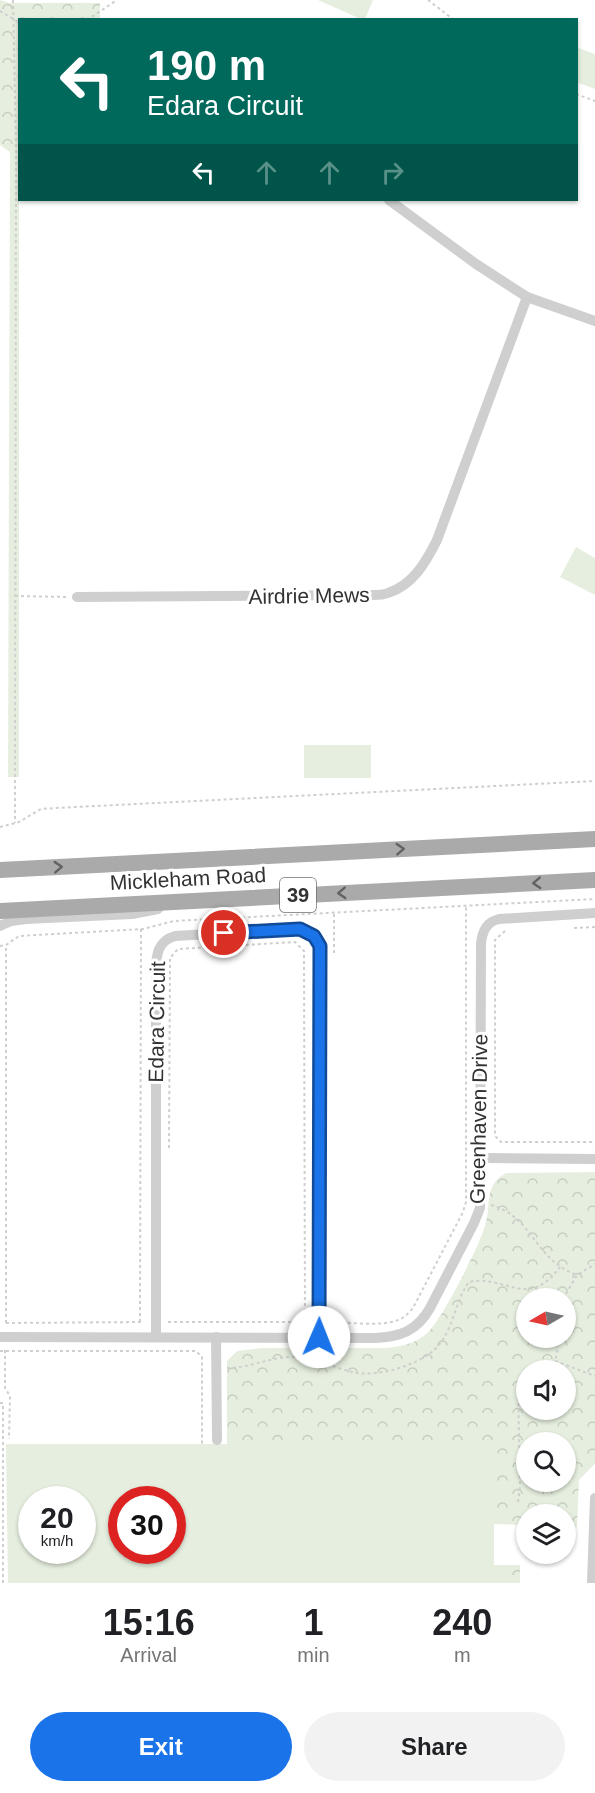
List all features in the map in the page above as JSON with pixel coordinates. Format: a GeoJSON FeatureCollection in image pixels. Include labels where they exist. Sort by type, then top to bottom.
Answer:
{"type":"FeatureCollection","features":[{"type":"Feature","properties":{"kind":"main road","name":"Mickleham Road"},"geometry":{"type":"LineString","coordinates":[[0,870],[595,839]]}},
{"type":"Feature","properties":{"kind":"main road","name":"Mickleham Road"},"geometry":{"type":"LineString","coordinates":[[0,911],[595,880]]}},
{"type":"Feature","properties":{"kind":"street"},"geometry":{"type":"LineString","coordinates":[[390,201],[476,264],[527,297],[595,321]]}},
{"type":"Feature","properties":{"kind":"street","name":"Airdrie Mews"},"geometry":{"type":"LineString","coordinates":[[76,597],[364,596],[388,594],[405,584],[418,573],[437,540],[527,297]]}},
{"type":"Feature","properties":{"kind":"street"},"geometry":{"type":"LineString","coordinates":[[0,926],[11,921],[26,919],[132,914],[190,901]]}},
{"type":"Feature","properties":{"kind":"street","name":"Greenhaven Drive"},"geometry":{"type":"LineString","coordinates":[[3,1337],[391,1337],[404,1334],[418,1325],[430,1308],[478,1215],[480,1203],[481,944],[485,927],[499,919],[595,913]]}},
{"type":"Feature","properties":{"kind":"street","name":"Edara Circuit"},"geometry":{"type":"LineString","coordinates":[[156,1337],[156,972],[159,950],[165,941],[175,936],[295,929],[306,931],[314,936],[320,946],[321,956],[319,1337]]}},
{"type":"Feature","properties":{"kind":"street"},"geometry":{"type":"LineString","coordinates":[[480,1158],[595,1159]]}},
{"type":"Feature","properties":{"kind":"street"},"geometry":{"type":"LineString","coordinates":[[216,1337],[217,1440]]}},
{"type":"Feature","properties":{"kind":"street"},"geometry":{"type":"LineString","coordinates":[[592,1583],[595,1498]]}},
{"type":"Feature","properties":{"kind":"path"},"geometry":{"type":"LineString","coordinates":[[13,0],[15,823]]}},
{"type":"Feature","properties":{"kind":"path"},"geometry":{"type":"LineString","coordinates":[[90,18],[117,0]]}},
{"type":"Feature","properties":{"kind":"path"},"geometry":{"type":"LineString","coordinates":[[428,0],[451,18]]}},
{"type":"Feature","properties":{"kind":"path"},"geometry":{"type":"LineString","coordinates":[[0,11],[18,22]]}},
{"type":"Feature","properties":{"kind":"path"},"geometry":{"type":"LineString","coordinates":[[578,95],[595,100]]}},
{"type":"Feature","properties":{"kind":"path"},"geometry":{"type":"LineString","coordinates":[[15,596],[76,597]]}},
{"type":"Feature","properties":{"kind":"path"},"geometry":{"type":"LineString","coordinates":[[0,827],[15,823],[41,809],[595,781]]}},
{"type":"Feature","properties":{"kind":"path"},"geometry":{"type":"LineString","coordinates":[[6,1323],[386,1323],[400,1320],[406,1315],[413,1308],[464,1212],[466,1202],[466,906]]}},
{"type":"Feature","properties":{"kind":"path"},"geometry":{"type":"LineString","coordinates":[[572,928],[595,927]]}},
{"type":"Feature","properties":{"kind":"path"},"geometry":{"type":"LineString","coordinates":[[140,1322],[141,929]]}},
{"type":"Feature","properties":{"kind":"path"},"geometry":{"type":"LineString","coordinates":[[505,932],[495,940],[495,1136],[501,1142],[595,1143]]}},
{"type":"Feature","properties":{"kind":"path"},"geometry":{"type":"LineString","coordinates":[[169,1158],[170,958],[178,949],[295,942],[304,951],[305,1322]]}},
{"type":"Feature","properties":{"kind":"path"},"geometry":{"type":"LineString","coordinates":[[6,945],[6,1323],[3,1337],[5,1388],[10,1396],[9,1439]]}},
{"type":"Feature","properties":{"kind":"path"},"geometry":{"type":"LineString","coordinates":[[466,1202],[498,1207],[512,1214],[523,1223],[546,1255],[560,1267],[577,1275]]}},
{"type":"Feature","properties":{"kind":"path"},"geometry":{"type":"LineString","coordinates":[[569,1288],[577,1275],[595,1264]]}},
{"type":"Feature","properties":{"kind":"path"},"geometry":{"type":"LineString","coordinates":[[289,1348],[289,1357]]}},
{"type":"Feature","properties":{"kind":"path"},"geometry":{"type":"LineString","coordinates":[[0,1351],[196,1351],[202,1357],[202,1445]]}},
{"type":"Feature","properties":{"kind":"path"},"geometry":{"type":"LineString","coordinates":[[576,1369],[595,1376]]}},
{"type":"Feature","properties":{"kind":"path"},"geometry":{"type":"LineString","coordinates":[[0,1403],[3,1403],[3,1583]]}},
{"type":"Feature","properties":{"kind":"path"},"geometry":{"type":"LineString","coordinates":[[518,1502],[520,1487],[519,1420]]}},
{"type":"Feature","properties":{"kind":"green space"},"geometry":{"type":"Polygon","coordinates":[[[0,0],[10,3],[100,3],[100,18],[18,18],[18,148],[10,152],[0,145],[0,0]]]}},
{"type":"Feature","properties":{"kind":"green space"},"geometry":{"type":"Polygon","coordinates":[[[318,0],[373,0],[365,18],[358,18],[318,0]]]}},
{"type":"Feature","properties":{"kind":"green space"},"geometry":{"type":"Polygon","coordinates":[[[578,48],[595,54],[595,89],[578,83],[578,48]]]}},
{"type":"Feature","properties":{"kind":"green space"},"geometry":{"type":"Polygon","coordinates":[[[18,148],[19,777],[8,777],[10,152],[18,148]]]}},
{"type":"Feature","properties":{"kind":"green space"},"geometry":{"type":"Polygon","coordinates":[[[576,547],[595,558],[595,595],[560,577],[576,547]]]}},
{"type":"Feature","properties":{"kind":"green space"},"geometry":{"type":"Polygon","coordinates":[[[304,745],[371,745],[371,778],[304,778],[304,745]]]}},
{"type":"Feature","properties":{"kind":"green space"},"geometry":{"type":"Polygon","coordinates":[[[595,1172],[595,1464],[579,1480],[577,1527],[576,1504],[516,1504],[516,1525],[494,1524],[494,1444],[227,1444],[227,1361],[237,1351],[262,1348],[385,1348],[416,1341],[425,1335],[440,1316],[468,1266],[485,1226],[491,1189],[506,1173],[595,1172]]]}},
{"type":"Feature","properties":{"kind":"green space"},"geometry":{"type":"Polygon","coordinates":[[[6,1444],[494,1444],[494,1583],[8,1583],[6,1444]]]}},
{"type":"Feature","properties":{"kind":"green space"},"geometry":{"type":"Polygon","coordinates":[[[494,1565],[520,1565],[520,1583],[494,1583],[494,1565]]]}},
{"type":"Feature","properties":{"kind":"route"},"geometry":{"type":"LineString","coordinates":[[224,933],[300,929],[310,932],[320,946],[319,1337]]}}]}
